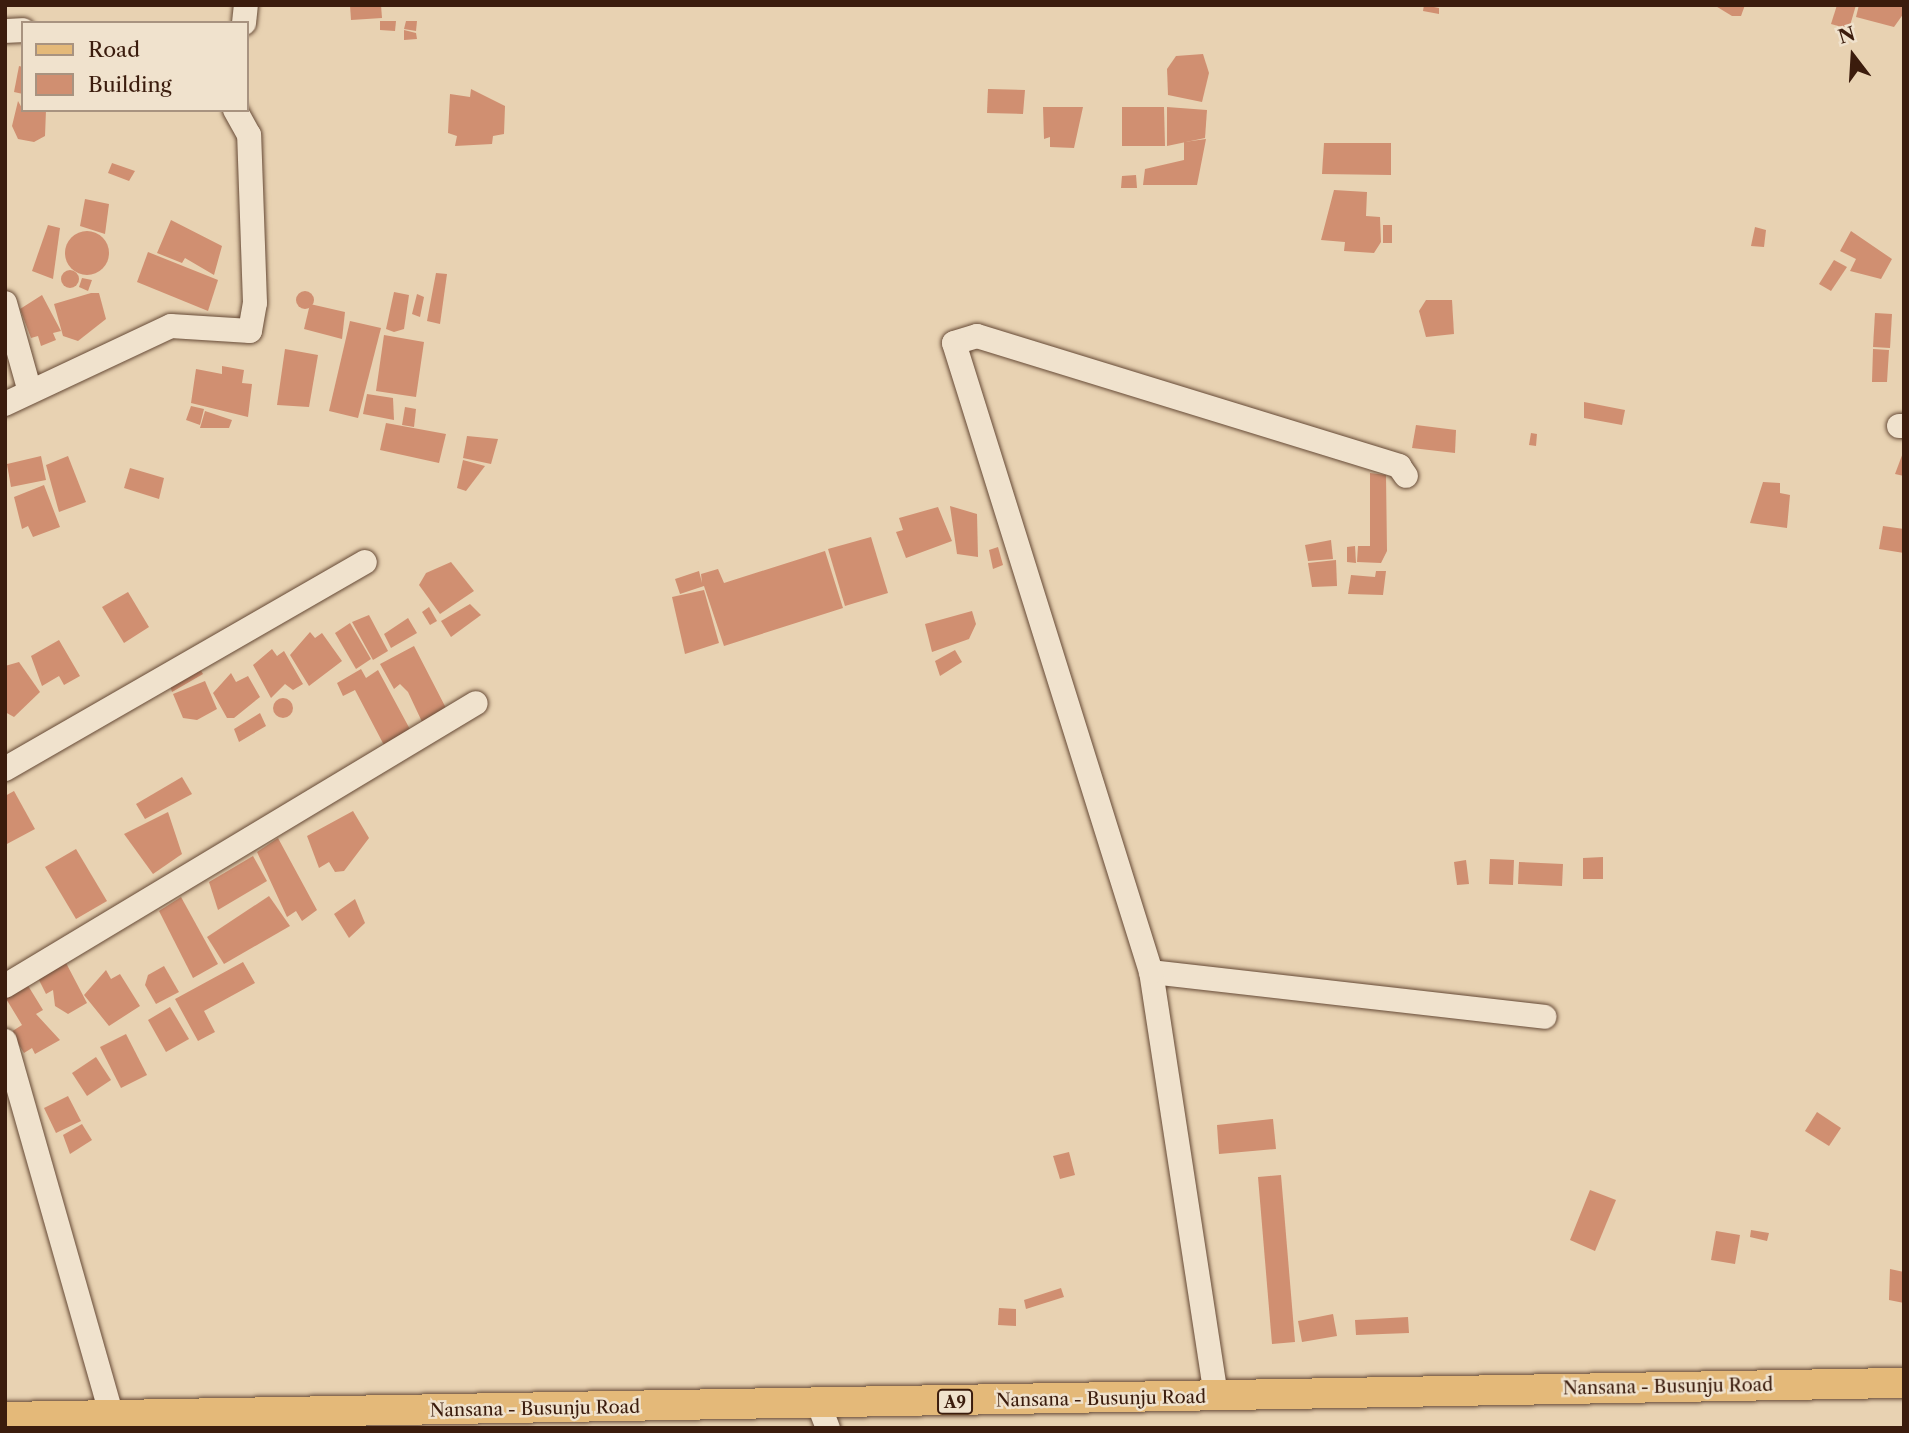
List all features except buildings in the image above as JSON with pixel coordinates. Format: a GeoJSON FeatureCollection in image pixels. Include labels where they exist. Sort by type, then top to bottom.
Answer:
{"type":"FeatureCollection","features":[{"type":"Feature","properties":{"kind":"main road","name":"Nansana - Busunju Road"},"geometry":{"type":"LineString","coordinates":[[5,1417],[823,1416],[1216,1396],[1904,1382]]}},
{"type":"Feature","properties":{"kind":"street"},"geometry":{"type":"LineString","coordinates":[[5,404],[171,326],[250,331],[256,303],[249,135],[236,112]]}},
{"type":"Feature","properties":{"kind":"street"},"geometry":{"type":"LineString","coordinates":[[5,303],[30,392]]}},
{"type":"Feature","properties":{"kind":"street"},"geometry":{"type":"LineString","coordinates":[[1216,1396],[1151,972],[954,343],[977,336],[1399,467],[1406,476]]}},
{"type":"Feature","properties":{"kind":"street"},"geometry":{"type":"LineString","coordinates":[[5,769],[365,562]]}},
{"type":"Feature","properties":{"kind":"street"},"geometry":{"type":"LineString","coordinates":[[5,986],[476,703]]}},
{"type":"Feature","properties":{"kind":"street"},"geometry":{"type":"LineString","coordinates":[[1151,972],[1544,1017]]}},
{"type":"Feature","properties":{"kind":"street"},"geometry":{"type":"LineString","coordinates":[[5,1041],[112,1416]]}}]}
